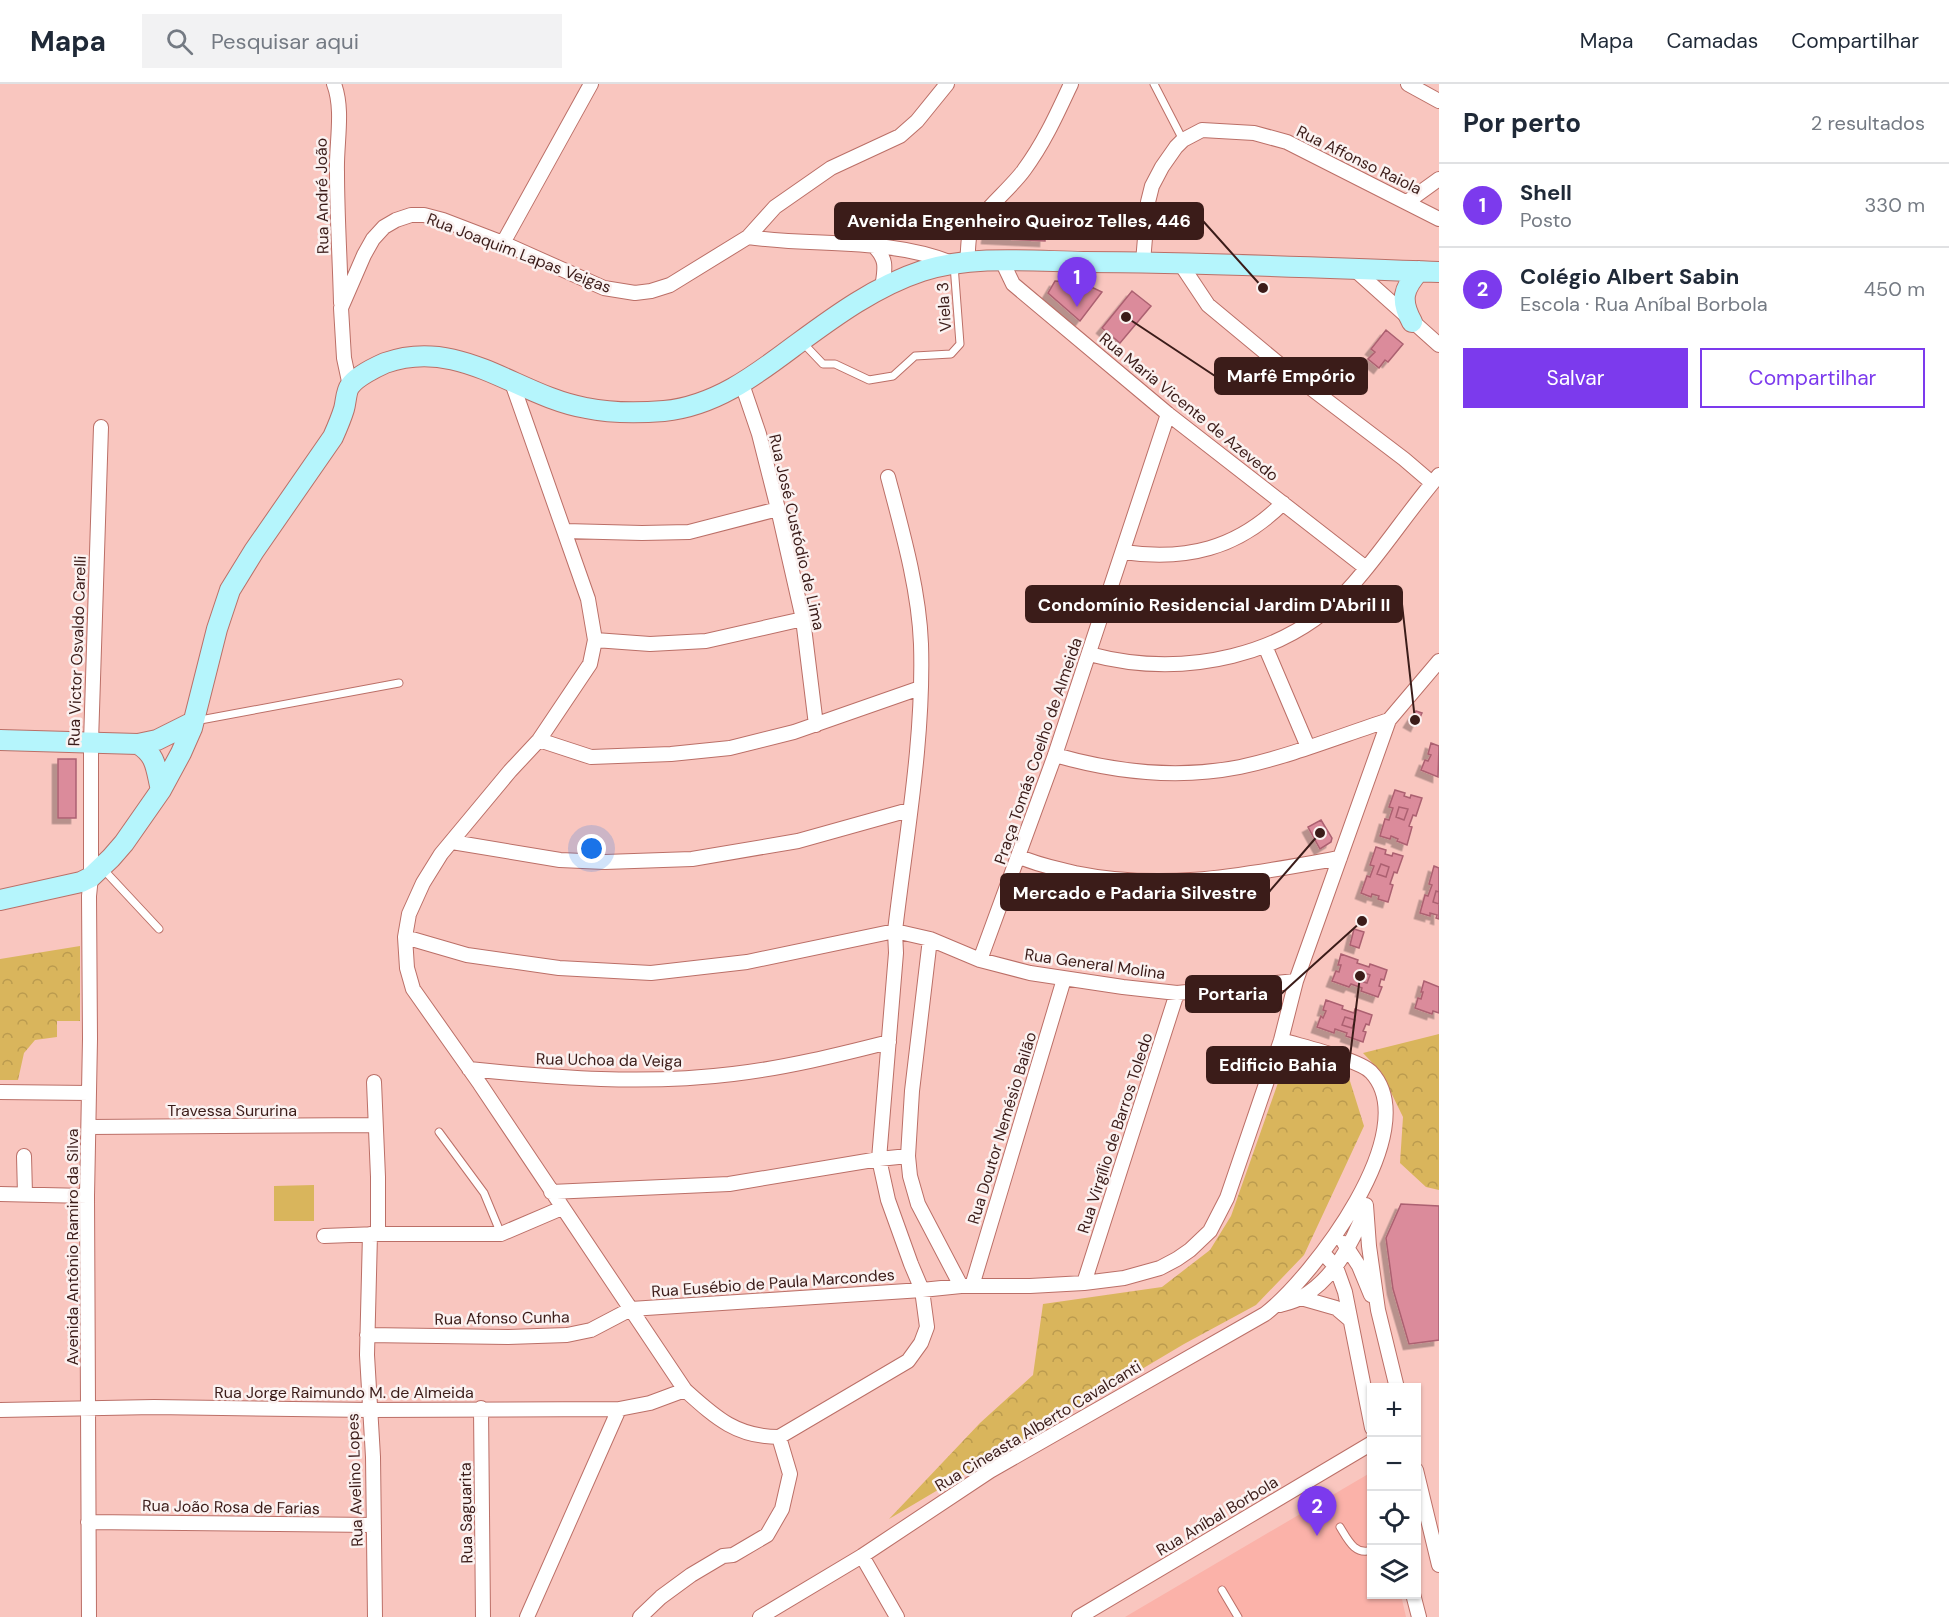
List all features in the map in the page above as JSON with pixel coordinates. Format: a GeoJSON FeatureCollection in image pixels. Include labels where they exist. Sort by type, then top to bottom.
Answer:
{"type":"FeatureCollection","features":[{"type":"Feature","properties":{"kind":"main road"},"geometry":{"type":"LineString","coordinates":[[350,386],[374,368],[396,359],[426,356],[468,362],[549,398],[586,409],[666,411],[705,401],[742,384],[863,298],[882,288],[921,271],[961,262],[1143,262],[1439,272]]}},
{"type":"Feature","properties":{"kind":"main road"},"geometry":{"type":"LineString","coordinates":[[1412,322],[1405,309],[1404,296],[1409,283],[1419,271]]}},
{"type":"Feature","properties":{"kind":"main road","name":"Rua Joaquim Lapas Veigas"},"geometry":{"type":"LineString","coordinates":[[0,900],[81,882],[96,872],[124,843],[161,790],[181,753],[193,722],[220,618],[230,590],[254,551],[333,437],[350,386]]}},
{"type":"Feature","properties":{"kind":"main road"},"geometry":{"type":"LineString","coordinates":[[0,740],[138,744],[157,740],[193,722]]}},
{"type":"Feature","properties":{"kind":"main road"},"geometry":{"type":"LineString","coordinates":[[138,744],[153,756],[161,790]]}},
{"type":"Feature","properties":{"kind":"street","name":"Rua André João"},"geometry":{"type":"LineString","coordinates":[[334,84],[338,112],[337,172],[341,308]]}},
{"type":"Feature","properties":{"kind":"street"},"geometry":{"type":"LineString","coordinates":[[503,243],[591,84]]}},
{"type":"Feature","properties":{"kind":"street","name":"Rua Joaquim Lapas Veigas"},"geometry":{"type":"LineString","coordinates":[[350,386],[344,358],[341,308],[373,239],[384,227],[396,220],[411,214],[424,214],[443,220],[503,243],[604,288],[635,293],[670,285],[748,237],[775,207],[810,181],[850,158],[900,136],[917,121],[947,84]]}},
{"type":"Feature","properties":{"kind":"street"},"geometry":{"type":"LineString","coordinates":[[748,237],[779,242],[873,245],[913,250],[961,262],[974,226],[1012,187],[1025,169],[1044,141],[1071,84]]}},
{"type":"Feature","properties":{"kind":"street"},"geometry":{"type":"LineString","coordinates":[[1408,84],[1439,100]]}},
{"type":"Feature","properties":{"kind":"street","name":"Rua Affonso Raiola"},"geometry":{"type":"LineString","coordinates":[[1183,140],[1202,130],[1232,131],[1265,136],[1296,146],[1439,219]]}},
{"type":"Feature","properties":{"kind":"street"},"geometry":{"type":"LineString","coordinates":[[1143,262],[1148,202],[1152,186],[1162,167],[1183,140]]}},
{"type":"Feature","properties":{"kind":"street"},"geometry":{"type":"LineString","coordinates":[[1407,202],[1439,179]]}},
{"type":"Feature","properties":{"kind":"street"},"geometry":{"type":"LineString","coordinates":[[873,245],[883,255],[885,270],[882,288]]}},
{"type":"Feature","properties":{"kind":"street","name":"Rua Maria Vicente de Azevedo"},"geometry":{"type":"LineString","coordinates":[[1002,261],[1013,284],[1168,414],[1366,568]]}},
{"type":"Feature","properties":{"kind":"street"},"geometry":{"type":"LineString","coordinates":[[1089,654],[1132,663],[1193,663],[1249,653],[1265,646],[1310,623],[1354,584],[1436,479],[1404,459],[1279,364],[1208,304],[1180,263]]}},
{"type":"Feature","properties":{"kind":"street"},"geometry":{"type":"LineString","coordinates":[[1354,269],[1439,345]]}},
{"type":"Feature","properties":{"kind":"street","name":"Rua Eusébio de Paula Marcondes"},"geometry":{"type":"LineString","coordinates":[[511,380],[588,599],[595,640],[590,664],[539,740],[510,771],[452,842],[423,883],[410,914],[405,937],[407,968],[413,989],[631,1309],[966,1286],[1084,1283],[1125,1278],[1160,1268],[1190,1250],[1210,1231],[1227,1198],[1281,1040],[1296,981],[1389,720],[1439,661]]}},
{"type":"Feature","properties":{"kind":"street","name":"Rua José Custódio de Lima"},"geometry":{"type":"LineString","coordinates":[[742,384],[759,434],[803,619],[816,725]]}},
{"type":"Feature","properties":{"kind":"street","name":"Praça Tomás Coelho de Almeida"},"geometry":{"type":"LineString","coordinates":[[980,960],[1055,755],[1168,414]]}},
{"type":"Feature","properties":{"kind":"street","name":"Rua Victor Osvaldo Carelli"},"geometry":{"type":"LineString","coordinates":[[96,872],[91,742],[101,427]]}},
{"type":"Feature","properties":{"kind":"street"},"geometry":{"type":"LineString","coordinates":[[631,1309],[685,1390],[715,1417],[760,1437],[779,1437],[908,1361],[921,1342],[927,1327],[922,1290],[888,1200],[879,1159],[896,952],[895,931],[919,732],[921,642],[910,561],[888,477]]}},
{"type":"Feature","properties":{"kind":"street"},"geometry":{"type":"LineString","coordinates":[[1123,552],[1170,555],[1202,552],[1250,530],[1268,518],[1283,503]]}},
{"type":"Feature","properties":{"kind":"street"},"geometry":{"type":"LineString","coordinates":[[565,531],[689,532],[778,509]]}},
{"type":"Feature","properties":{"kind":"street"},"geometry":{"type":"LineString","coordinates":[[595,640],[650,644],[706,641],[803,619]]}},
{"type":"Feature","properties":{"kind":"street"},"geometry":{"type":"LineString","coordinates":[[1265,646],[1308,747]]}},
{"type":"Feature","properties":{"kind":"street"},"geometry":{"type":"LineString","coordinates":[[539,740],[591,757],[671,754],[730,748],[816,725],[920,688]]}},
{"type":"Feature","properties":{"kind":"street"},"geometry":{"type":"LineString","coordinates":[[1055,755],[1116,769],[1209,772],[1241,766],[1308,747],[1389,720]]}},
{"type":"Feature","properties":{"kind":"street"},"geometry":{"type":"LineString","coordinates":[[452,842],[560,860],[604,862],[692,859],[798,841],[909,810]]}},
{"type":"Feature","properties":{"kind":"street"},"geometry":{"type":"LineString","coordinates":[[1018,856],[1034,864],[1086,875],[1149,883],[1244,876],[1340,858]]}},
{"type":"Feature","properties":{"kind":"street","name":"Avenida Antônio Ramiro da Silva"},"geometry":{"type":"LineString","coordinates":[[89,1617],[87,1196],[89,896],[96,872]]}},
{"type":"Feature","properties":{"kind":"street"},"geometry":{"type":"LineString","coordinates":[[405,937],[466,955],[559,968],[651,973],[747,962],[895,931]]}},
{"type":"Feature","properties":{"kind":"street","name":"Rua General Molina"},"geometry":{"type":"LineString","coordinates":[[895,931],[930,939],[980,960],[1064,979],[1177,993],[1296,981]]}},
{"type":"Feature","properties":{"kind":"street"},"geometry":{"type":"LineString","coordinates":[[930,939],[912,1091],[908,1156],[910,1176],[918,1203],[966,1286]]}},
{"type":"Feature","properties":{"kind":"street","name":"Rua Doutor Nemésio Bailão"},"geometry":{"type":"LineString","coordinates":[[966,1286],[1064,979]]}},
{"type":"Feature","properties":{"kind":"street","name":"Rua Virgílio de Barros Toledo"},"geometry":{"type":"LineString","coordinates":[[1084,1283],[1177,993]]}},
{"type":"Feature","properties":{"kind":"street","name":"Rua Cineasta Alberto Cavalcanti"},"geometry":{"type":"LineString","coordinates":[[760,1617],[862,1556],[990,1471],[1265,1314],[1302,1279],[1336,1234],[1367,1183],[1386,1122],[1386,1113],[1377,1082],[1371,1071],[1359,1064],[1281,1040]]}},
{"type":"Feature","properties":{"kind":"street","name":"Rua Uchoa da Veiga"},"geometry":{"type":"LineString","coordinates":[[469,1069],[562,1078],[653,1080],[733,1074],[889,1042]]}},
{"type":"Feature","properties":{"kind":"street","name":"Rua Avelino Lopes"},"geometry":{"type":"LineString","coordinates":[[374,1082],[378,1178],[367,1335],[373,1457],[375,1617]]}},
{"type":"Feature","properties":{"kind":"street"},"geometry":{"type":"LineString","coordinates":[[0,1092],[89,1093]]}},
{"type":"Feature","properties":{"kind":"street","name":"Travessa Sururina"},"geometry":{"type":"LineString","coordinates":[[89,1127],[375,1125]]}},
{"type":"Feature","properties":{"kind":"street"},"geometry":{"type":"LineString","coordinates":[[24,1156],[25,1194]]}},
{"type":"Feature","properties":{"kind":"street"},"geometry":{"type":"LineString","coordinates":[[551,1192],[729,1184],[908,1156]]}},
{"type":"Feature","properties":{"kind":"street","name":"Rua Cineasta Alberto Cavalcanti"},"geometry":{"type":"LineString","coordinates":[[1275,1307],[1301,1298],[1336,1267],[1348,1248],[1366,1205],[1367,1183]]}},
{"type":"Feature","properties":{"kind":"street"},"geometry":{"type":"LineString","coordinates":[[0,1194],[87,1196]]}},
{"type":"Feature","properties":{"kind":"street"},"geometry":{"type":"LineString","coordinates":[[1366,1205],[1378,1310],[1396,1383]]}},
{"type":"Feature","properties":{"kind":"street"},"geometry":{"type":"LineString","coordinates":[[324,1236],[501,1234],[562,1208]]}},
{"type":"Feature","properties":{"kind":"street"},"geometry":{"type":"LineString","coordinates":[[1336,1234],[1348,1248],[1378,1310]]}},
{"type":"Feature","properties":{"kind":"street"},"geometry":{"type":"LineString","coordinates":[[1323,1253],[1336,1267],[1345,1292],[1367,1408]]}},
{"type":"Feature","properties":{"kind":"street"},"geometry":{"type":"LineString","coordinates":[[1301,1298],[1336,1308],[1349,1319]]}},
{"type":"Feature","properties":{"kind":"street","name":"Rua Afonso Cunha"},"geometry":{"type":"LineString","coordinates":[[367,1335],[508,1337],[567,1335],[591,1330],[631,1309]]}},
{"type":"Feature","properties":{"kind":"street","name":"Rua Jorge Raimundo M. de Almeida"},"geometry":{"type":"LineString","coordinates":[[0,1410],[88,1408],[619,1409],[650,1404],[685,1390]]}},
{"type":"Feature","properties":{"kind":"street","name":"Rua Saguarita"},"geometry":{"type":"LineString","coordinates":[[481,1408],[483,1617]]}},
{"type":"Feature","properties":{"kind":"street"},"geometry":{"type":"LineString","coordinates":[[527,1617],[619,1409]]}},
{"type":"Feature","properties":{"kind":"street"},"geometry":{"type":"LineString","coordinates":[[640,1617],[661,1597],[691,1575],[723,1556],[733,1555],[767,1534],[782,1509],[790,1474],[779,1437]]}},
{"type":"Feature","properties":{"kind":"street","name":"Rua Aníbal Borbola"},"geometry":{"type":"LineString","coordinates":[[1079,1617],[1367,1445]]}},
{"type":"Feature","properties":{"kind":"street"},"geometry":{"type":"LineString","coordinates":[[1421,1491],[1439,1565]]}},
{"type":"Feature","properties":{"kind":"street","name":"Rua João Rosa de Farias"},"geometry":{"type":"LineString","coordinates":[[88,1522],[374,1525]]}},
{"type":"Feature","properties":{"kind":"street"},"geometry":{"type":"LineString","coordinates":[[862,1556],[897,1617]]}},
{"type":"Feature","properties":{"kind":"street"},"geometry":{"type":"LineString","coordinates":[[1414,1599],[1419,1617]]}},
{"type":"Feature","properties":{"kind":"lane"},"geometry":{"type":"LineString","coordinates":[[1154,84],[1183,140]]}},
{"type":"Feature","properties":{"kind":"lane","name":"Viela 3"},"geometry":{"type":"LineString","coordinates":[[801,341],[823,364],[835,364],[869,380],[893,376],[915,356],[951,354],[960,344],[961,262]]}},
{"type":"Feature","properties":{"kind":"lane"},"geometry":{"type":"LineString","coordinates":[[193,722],[399,683]]}},
{"type":"Feature","properties":{"kind":"lane"},"geometry":{"type":"LineString","coordinates":[[96,872],[159,928]]}},
{"type":"Feature","properties":{"kind":"lane"},"geometry":{"type":"LineString","coordinates":[[439,1132],[484,1193],[501,1234]]}},
{"type":"Feature","properties":{"kind":"lane"},"geometry":{"type":"LineString","coordinates":[[1340,1527],[1350,1544],[1359,1552],[1367,1552]]}},
{"type":"Feature","properties":{"kind":"lane"},"geometry":{"type":"LineString","coordinates":[[1222,1590],[1238,1617]]}},
{"type":"Feature","properties":{"kind":"shaded area"},"geometry":{"type":"Polygon","coordinates":[[[1367,1475],[1367,1599],[1402,1599],[1406,1617],[1125,1617],[1367,1475]]]}},
{"type":"Feature","properties":{"kind":"green space"},"geometry":{"type":"Polygon","coordinates":[[[80,946],[80,1021],[57,1021],[57,1037],[35,1040],[24,1053],[18,1080],[0,1080],[0,959],[80,946]]]}},
{"type":"Feature","properties":{"kind":"green space"},"geometry":{"type":"Polygon","coordinates":[[[1439,1034],[1439,1190],[1426,1187],[1400,1163],[1403,1117],[1381,1072],[1363,1053],[1439,1034]]]}},
{"type":"Feature","properties":{"kind":"green space"},"geometry":{"type":"Polygon","coordinates":[[[1286,1060],[1349,1078],[1364,1126],[1304,1255],[1256,1305],[1184,1344],[889,1519],[980,1423],[1033,1375],[1043,1304],[1162,1287],[1210,1250],[1231,1216],[1286,1060]]]}},
{"type":"Feature","properties":{"kind":"green space"},"geometry":{"type":"Polygon","coordinates":[[[314,1185],[314,1221],[274,1221],[274,1186],[314,1185]]]}},
{"type":"Feature","properties":{"kind":"building"},"geometry":{"type":"Polygon","coordinates":[[[1008,205],[1018,210],[1046,209],[1045,241],[987,238],[989,224],[1008,205]]]}},
{"type":"Feature","properties":{"kind":"building"},"geometry":{"type":"Polygon","coordinates":[[[1055,281],[1083,283],[1102,292],[1080,321],[1048,293],[1055,281]]]}},
{"type":"Feature","properties":{"kind":"building"},"geometry":{"type":"Polygon","coordinates":[[[1132,291],[1151,306],[1120,343],[1102,328],[1132,291]]]}},
{"type":"Feature","properties":{"kind":"building"},"geometry":{"type":"Polygon","coordinates":[[[1386,330],[1403,344],[1388,362],[1385,360],[1379,368],[1368,359],[1375,352],[1371,349],[1386,330]]]}},
{"type":"Feature","properties":{"kind":"building"},"geometry":{"type":"Polygon","coordinates":[[[1416,711],[1422,713],[1416,726],[1409,722],[1416,711]]]}},
{"type":"Feature","properties":{"kind":"building"},"geometry":{"type":"Polygon","coordinates":[[[1431,743],[1439,746],[1438,777],[1421,770],[1425,760],[1428,761],[1431,755],[1428,754],[1431,743]]]}},
{"type":"Feature","properties":{"kind":"building"},"geometry":{"type":"Polygon","coordinates":[[[58,759],[76,759],[76,818],[58,818],[58,759]]]}},
{"type":"Feature","properties":{"kind":"building"},"geometry":{"type":"Polygon","coordinates":[[[1395,790],[1405,793],[1404,796],[1410,798],[1411,795],[1422,798],[1416,816],[1413,815],[1409,826],[1412,827],[1407,845],[1391,836],[1390,839],[1380,836],[1385,819],[1389,820],[1393,808],[1389,807],[1395,790]]]}},
{"type":"Feature","properties":{"kind":"building"},"geometry":{"type":"Polygon","coordinates":[[[1399,807],[1408,809],[1404,820],[1396,817],[1399,807]]]}},
{"type":"Feature","properties":{"kind":"building"},"geometry":{"type":"Polygon","coordinates":[[[1321,820],[1332,838],[1331,842],[1320,849],[1308,827],[1321,820]]]}},
{"type":"Feature","properties":{"kind":"building"},"geometry":{"type":"Polygon","coordinates":[[[1376,847],[1386,850],[1385,854],[1392,856],[1393,853],[1403,856],[1390,884],[1393,885],[1388,902],[1378,899],[1379,896],[1372,894],[1371,897],[1361,893],[1367,876],[1370,877],[1374,866],[1370,865],[1376,847]]]}},
{"type":"Feature","properties":{"kind":"building"},"geometry":{"type":"Polygon","coordinates":[[[1381,864],[1389,867],[1386,877],[1377,874],[1381,864]]]}},
{"type":"Feature","properties":{"kind":"building"},"geometry":{"type":"Polygon","coordinates":[[[1434,866],[1439,868],[1439,919],[1436,918],[1437,915],[1430,913],[1430,916],[1420,913],[1425,895],[1428,896],[1432,885],[1429,884],[1434,866]]]}},
{"type":"Feature","properties":{"kind":"building"},"geometry":{"type":"Polygon","coordinates":[[[1436,891],[1439,892],[1439,904],[1433,902],[1436,891]]]}},
{"type":"Feature","properties":{"kind":"building"},"geometry":{"type":"Polygon","coordinates":[[[1354,929],[1364,932],[1359,948],[1350,945],[1354,929]]]}},
{"type":"Feature","properties":{"kind":"building"},"geometry":{"type":"Polygon","coordinates":[[[1341,954],[1358,960],[1357,963],[1369,967],[1370,964],[1387,970],[1384,980],[1381,979],[1379,986],[1382,987],[1378,997],[1361,991],[1362,988],[1351,984],[1349,987],[1332,981],[1336,971],[1339,972],[1341,954]]]}},
{"type":"Feature","properties":{"kind":"building"},"geometry":{"type":"Polygon","coordinates":[[[1360,971],[1370,975],[1367,983],[1357,980],[1360,971]]]}},
{"type":"Feature","properties":{"kind":"building"},"geometry":{"type":"Polygon","coordinates":[[[1424,981],[1439,987],[1439,1013],[1433,1011],[1432,1014],[1415,1008],[1418,998],[1421,999],[1424,981]]]}},
{"type":"Feature","properties":{"kind":"building"},"geometry":{"type":"Polygon","coordinates":[[[1326,1000],[1354,1013],[1355,1009],[1372,1015],[1369,1025],[1366,1024],[1363,1031],[1366,1032],[1363,1042],[1335,1029],[1334,1033],[1317,1027],[1321,1016],[1323,1018],[1326,1011],[1323,1010],[1326,1000]]]}},
{"type":"Feature","properties":{"kind":"building"},"geometry":{"type":"Polygon","coordinates":[[[1345,1017],[1355,1020],[1352,1028],[1342,1025],[1345,1017]]]}},
{"type":"Feature","properties":{"kind":"building"},"geometry":{"type":"Polygon","coordinates":[[[1401,1204],[1439,1206],[1439,1340],[1409,1344],[1393,1289],[1386,1238],[1401,1204]]]}},
{"type":"Feature","properties":{"kind":"place","name":"Avenida Engenheiro Queiroz Telles, 446"},"geometry":{"type":"Point","coordinates":[1263,288]}},
{"type":"Feature","properties":{"kind":"place","name":"Shell"},"geometry":{"type":"Point","coordinates":[1077,307]}},
{"type":"Feature","properties":{"kind":"place","name":"Marfê Empório"},"geometry":{"type":"Point","coordinates":[1126,317]}},
{"type":"Feature","properties":{"kind":"place","name":"Condomínio Residencial Jardim D'Abril II"},"geometry":{"type":"Point","coordinates":[1415,720]}},
{"type":"Feature","properties":{"kind":"place","name":"Mercado e Padaria Silvestre"},"geometry":{"type":"Point","coordinates":[1320,833]}},
{"type":"Feature","properties":{"kind":"place","name":"Portaria"},"geometry":{"type":"Point","coordinates":[1362,921]}},
{"type":"Feature","properties":{"kind":"place","name":"Edificio Bahia"},"geometry":{"type":"Point","coordinates":[1360,976]}},
{"type":"Feature","properties":{"kind":"place","name":"Colégio Albert Sabin"},"geometry":{"type":"Point","coordinates":[1317,1536]}}]}
